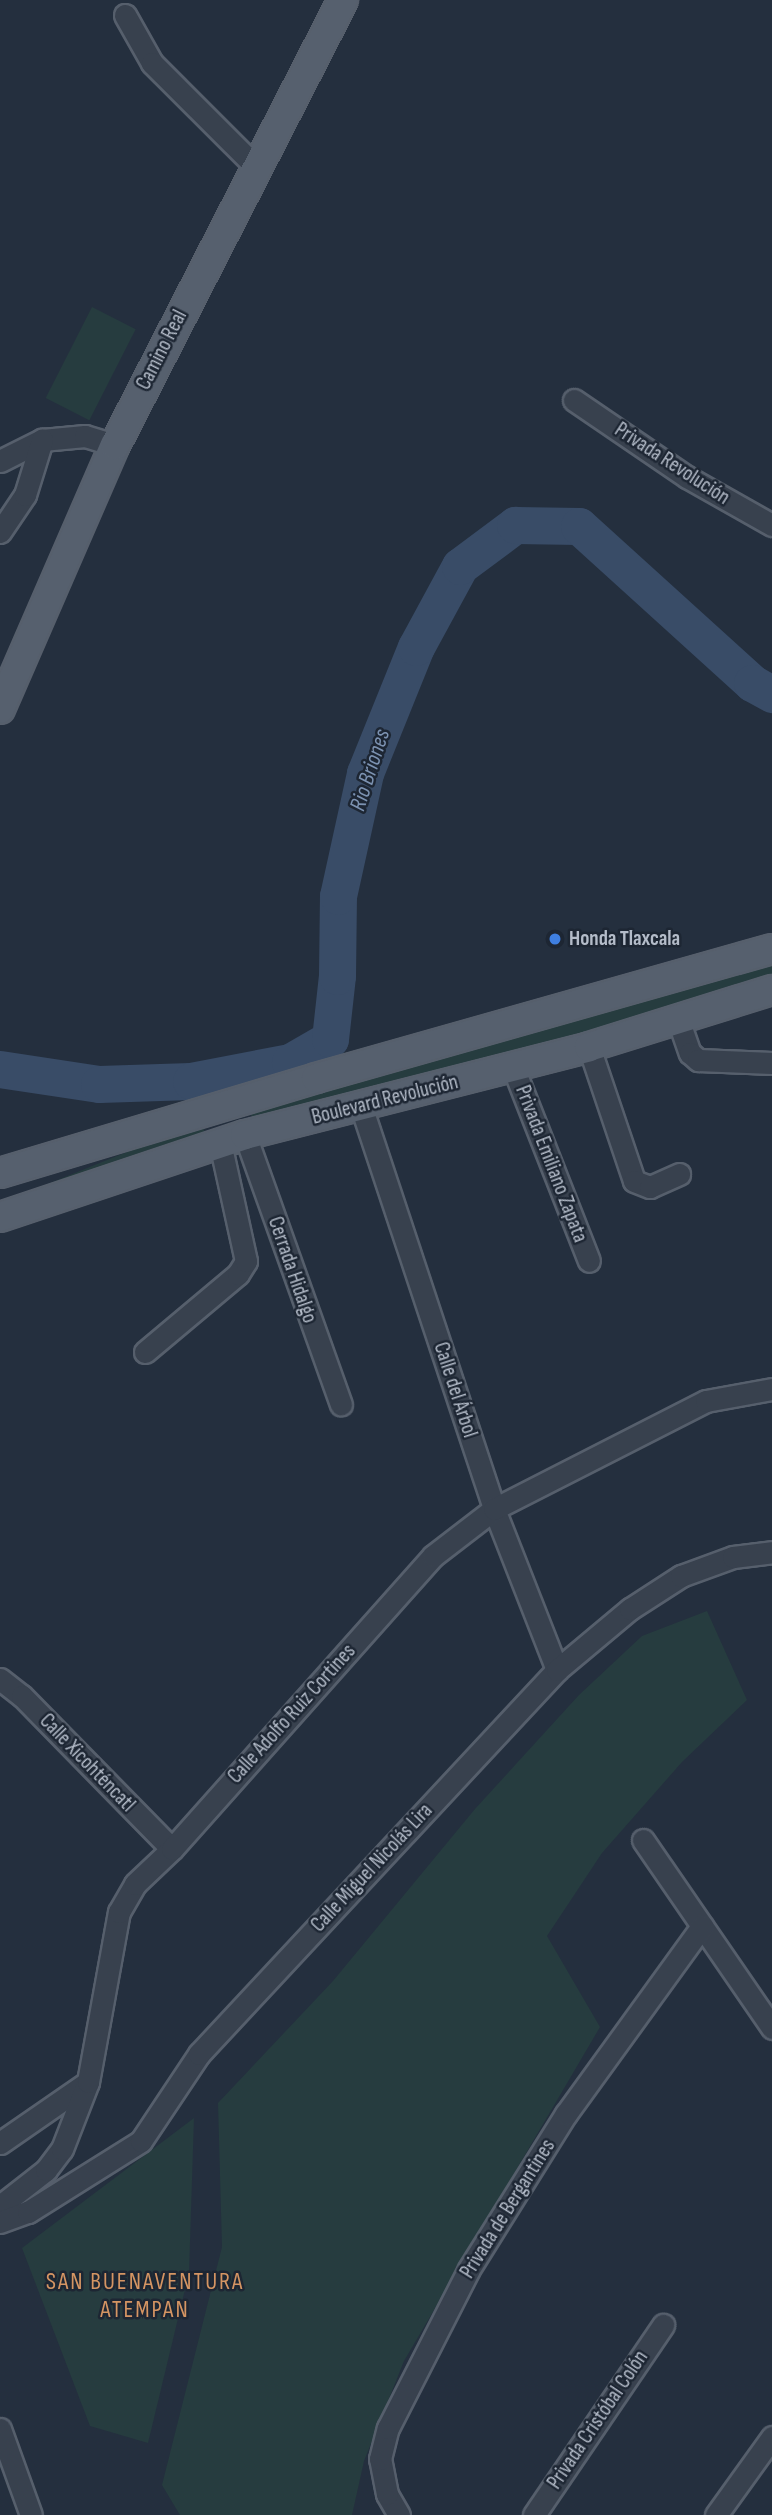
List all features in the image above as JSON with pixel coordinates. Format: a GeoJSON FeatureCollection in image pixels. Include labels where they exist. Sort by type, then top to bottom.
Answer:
{"type":"FeatureCollection","features":[{"type":"Feature","properties":{"kind":"main road","name":"Camino Real"},"geometry":{"type":"LineString","coordinates":[[0,709],[115,445],[341,1]]}},
{"type":"Feature","properties":{"kind":"main road","name":"Boulevard Revolución"},"geometry":{"type":"LineString","coordinates":[[0,1173],[316,1078],[772,949]]}},
{"type":"Feature","properties":{"kind":"main road","name":"Boulevard Revolución"},"geometry":{"type":"LineString","coordinates":[[0,1217],[233,1139],[589,1047],[772,990]]}},
{"type":"Feature","properties":{"kind":"street"},"geometry":{"type":"LineString","coordinates":[[125,15],[152,63],[256,167]]}},
{"type":"Feature","properties":{"kind":"street","name":"Privada Revolución"},"geometry":{"type":"LineString","coordinates":[[574,400],[687,477],[772,525]]}},
{"type":"Feature","properties":{"kind":"street"},"geometry":{"type":"LineString","coordinates":[[0,461],[42,440],[85,436],[115,445]]}},
{"type":"Feature","properties":{"kind":"street"},"geometry":{"type":"LineString","coordinates":[[0,532],[25,495],[42,440]]}},
{"type":"Feature","properties":{"kind":"street"},"geometry":{"type":"LineString","coordinates":[[678,1019],[690,1053],[698,1060],[772,1063]]}},
{"type":"Feature","properties":{"kind":"street"},"geometry":{"type":"LineString","coordinates":[[589,1047],[635,1181],[650,1187],[679,1174]]}},
{"type":"Feature","properties":{"kind":"street","name":"Privada Emiliano Zapata"},"geometry":{"type":"LineString","coordinates":[[513,1067],[589,1261]]}},
{"type":"Feature","properties":{"kind":"street","name":"Calle del Árbol"},"geometry":{"type":"LineString","coordinates":[[361,1106],[494,1509],[557,1670]]}},
{"type":"Feature","properties":{"kind":"street","name":"Cerrada Hidalgo"},"geometry":{"type":"LineString","coordinates":[[145,1352],[237,1274],[246,1261],[233,1139]]}},
{"type":"Feature","properties":{"kind":"street","name":"Cerrada Hidalgo"},"geometry":{"type":"LineString","coordinates":[[233,1139],[341,1404]]}},
{"type":"Feature","properties":{"kind":"street","name":"Calle Adolfo Ruiz Cortines"},"geometry":{"type":"LineString","coordinates":[[0,2206],[46,2170],[62,2149],[88,2082],[119,1912],[135,1884],[172,1849],[433,1556],[494,1509],[706,1401],[772,1389]]}},
{"type":"Feature","properties":{"kind":"street","name":"Calle Miguel Nicolás Lira"},"geometry":{"type":"LineString","coordinates":[[0,2222],[28,2212],[141,2141],[199,2054],[557,1670],[630,1609],[681,1576],[733,1557],[772,1552]]}},
{"type":"Feature","properties":{"kind":"street","name":"Calle Xicohténcatl"},"geometry":{"type":"LineString","coordinates":[[0,1679],[22,1696],[172,1849]]}},
{"type":"Feature","properties":{"kind":"street"},"geometry":{"type":"LineString","coordinates":[[643,1840],[772,2028]]}},
{"type":"Feature","properties":{"kind":"street","name":"Privada de Bergantines"},"geometry":{"type":"LineString","coordinates":[[399,2515],[387,2494],[380,2459],[388,2428],[469,2269],[566,2114],[702,1926]]}},
{"type":"Feature","properties":{"kind":"street"},"geometry":{"type":"LineString","coordinates":[[0,2143],[88,2082]]}},
{"type":"Feature","properties":{"kind":"street","name":"Privada Cristóbal Colón"},"geometry":{"type":"LineString","coordinates":[[534,2515],[663,2325]]}},
{"type":"Feature","properties":{"kind":"street"},"geometry":{"type":"LineString","coordinates":[[0,2429],[31,2515]]}},
{"type":"Feature","properties":{"kind":"street"},"geometry":{"type":"LineString","coordinates":[[716,2515],[772,2437]]}},
{"type":"Feature","properties":{"kind":"green space"},"geometry":{"type":"Polygon","coordinates":[[[92,307],[136,329],[89,420],[46,398],[92,307]]]}},
{"type":"Feature","properties":{"kind":"green space"},"geometry":{"type":"Polygon","coordinates":[[[772,959],[772,980],[583,1039],[254,1127],[249,1106],[772,959]]]}},
{"type":"Feature","properties":{"kind":"green space"},"geometry":{"type":"Polygon","coordinates":[[[201,1122],[209,1142],[13,1222],[4,1201],[201,1122]]]}},
{"type":"Feature","properties":{"kind":"green space"},"geometry":{"type":"Polygon","coordinates":[[[707,1611],[747,1700],[682,1762],[602,1853],[547,1936],[600,2027],[404,2361],[364,2461],[352,2515],[180,2515],[162,2485],[222,2247],[218,2103],[333,1981],[475,1809],[579,1695],[642,1636],[707,1611]]]}},
{"type":"Feature","properties":{"kind":"green space"},"geometry":{"type":"Polygon","coordinates":[[[194,2118],[189,2273],[148,2443],[90,2426],[22,2248],[194,2118]]]}},
{"type":"Feature","properties":{"kind":"waterway","name":"Rio Briones"},"geometry":{"type":"LineString","coordinates":[[0,1069],[99,1084],[191,1081],[290,1062],[330,1039],[337,976],[338,896],[365,773],[416,647],[460,566],[515,525],[579,526],[752,683],[772,694]]}},
{"type":"Feature","properties":{"kind":"place","name":"Honda Tlaxcala"},"geometry":{"type":"Point","coordinates":[555,939]}},
{"type":"Feature","properties":{"kind":"district","name":"SAN BUENAVENTURA ATEMPAN"},"geometry":{"type":"Point","coordinates":[145,2296]}}]}
